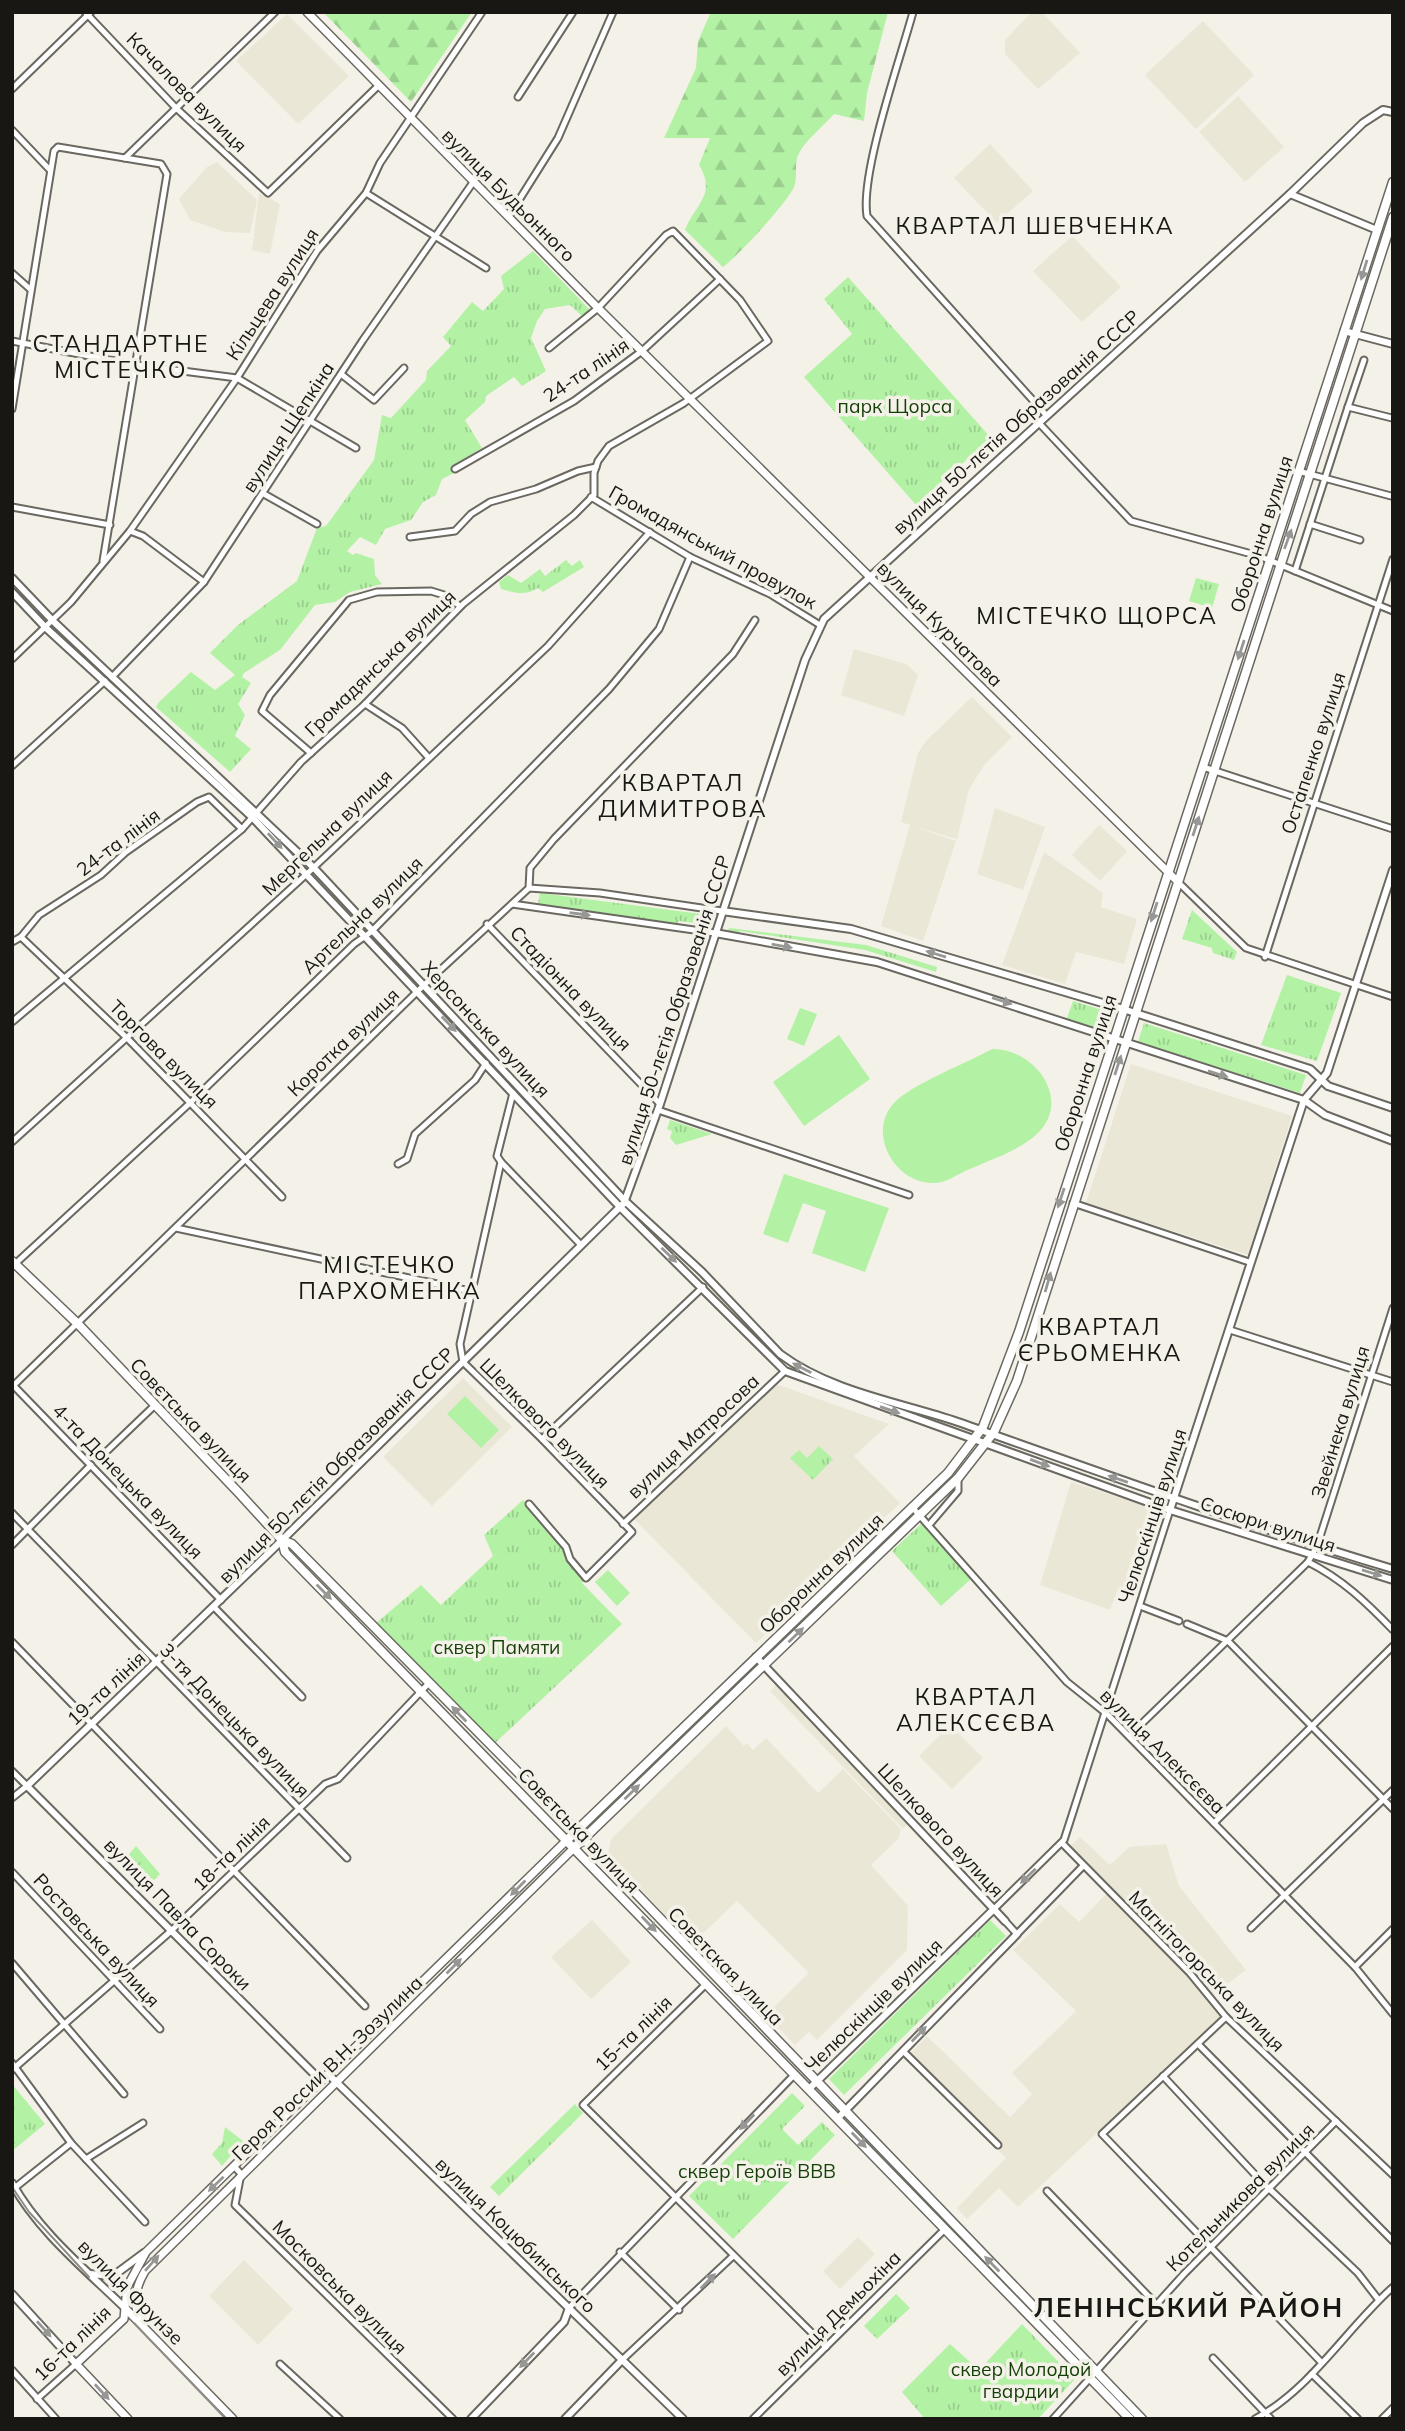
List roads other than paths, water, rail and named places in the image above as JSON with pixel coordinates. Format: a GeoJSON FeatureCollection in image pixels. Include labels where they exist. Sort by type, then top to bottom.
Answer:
{"type":"FeatureCollection","features":[{"type":"Feature","properties":{"kind":"main road","name":"вулиця Будьонного"},"geometry":{"type":"LineString","coordinates":[[307,12],[689,399]]}},
{"type":"Feature","properties":{"kind":"main road","name":"Оборонна вулиця"},"geometry":{"type":"LineString","coordinates":[[567,1840],[963,1458],[996,1400],[1393,182]]}},
{"type":"Feature","properties":{"kind":"main road","name":"Оборонна вулиця"},"geometry":{"type":"LineString","coordinates":[[574,1848],[921,1515],[958,1478],[992,1434],[1017,1381],[1393,217]]}},
{"type":"Feature","properties":{"kind":"main road","name":"вулиця Курчатова"},"geometry":{"type":"LineString","coordinates":[[689,399],[1178,882]]}},
{"type":"Feature","properties":{"kind":"main road","name":"Совєтська вулиця"},"geometry":{"type":"LineString","coordinates":[[14,1262],[79,1325],[282,1540],[285,1552],[795,2074],[813,2085]]}},
{"type":"Feature","properties":{"kind":"main road","name":"Советская улица"},"geometry":{"type":"LineString","coordinates":[[282,1540],[292,1544],[576,1831],[813,2085],[1094,2375],[1142,2419]]}},
{"type":"Feature","properties":{"kind":"main road","name":"Героя России В.Н. Зозулина"},"geometry":{"type":"LineString","coordinates":[[125,2308],[127,2287],[146,2252],[567,1840]]}},
{"type":"Feature","properties":{"kind":"main road","name":"Героя России В.Н. Зозулина"},"geometry":{"type":"LineString","coordinates":[[142,2325],[135,2313],[134,2298],[145,2271],[574,1848]]}},
{"type":"Feature","properties":{"kind":"main road"},"geometry":{"type":"LineString","coordinates":[[841,2114],[945,2229],[1094,2375],[1130,2419]]}},
{"type":"Feature","properties":{"kind":"main road","name":"вулиця Фрунзе"},"geometry":{"type":"LineString","coordinates":[[125,2308],[233,2419]]}},
{"type":"Feature","properties":{"kind":"main road","name":"16-та лінія"},"geometry":{"type":"LineString","coordinates":[[76,2364],[124,2319],[125,2308]]}},
{"type":"Feature","properties":{"kind":"main road"},"geometry":{"type":"LineString","coordinates":[[76,2364],[128,2419]]}},
{"type":"Feature","properties":{"kind":"street"},"geometry":{"type":"LineString","coordinates":[[125,158],[275,12]]}},
{"type":"Feature","properties":{"kind":"street","name":"Кільцева вулиця"},"geometry":{"type":"LineString","coordinates":[[12,659],[52,621],[131,531],[237,378],[317,251],[366,193],[380,163],[482,12]]}},
{"type":"Feature","properties":{"kind":"street"},"geometry":{"type":"LineString","coordinates":[[518,97],[573,12]]}},
{"type":"Feature","properties":{"kind":"street"},"geometry":{"type":"LineString","coordinates":[[913,12],[876,144],[864,200],[867,216],[1047,416]]}},
{"type":"Feature","properties":{"kind":"street"},"geometry":{"type":"LineString","coordinates":[[12,89],[88,13]]}},
{"type":"Feature","properties":{"kind":"street","name":"Качалова вулиця"},"geometry":{"type":"LineString","coordinates":[[88,13],[176,107],[268,193],[379,85]]}},
{"type":"Feature","properties":{"kind":"street"},"geometry":{"type":"LineString","coordinates":[[509,216],[558,138],[611,13]]}},
{"type":"Feature","properties":{"kind":"street","name":"вулиця 50-лєтія Образованія СССР"},"geometry":{"type":"LineString","coordinates":[[221,1600],[625,1201],[659,1107],[805,660],[820,625],[870,576],[1290,194],[1363,123],[1383,110],[1393,112]]}},
{"type":"Feature","properties":{"kind":"street"},"geometry":{"type":"LineString","coordinates":[[12,130],[49,169]]}},
{"type":"Feature","properties":{"kind":"street"},"geometry":{"type":"LineString","coordinates":[[12,409],[54,151],[58,147],[161,164],[167,174],[102,565]]}},
{"type":"Feature","properties":{"kind":"street","name":"вулиця Щепкіна"},"geometry":{"type":"LineString","coordinates":[[12,766],[108,679],[204,582],[341,374],[474,181]]}},
{"type":"Feature","properties":{"kind":"street"},"geometry":{"type":"LineString","coordinates":[[366,193],[486,268]]}},
{"type":"Feature","properties":{"kind":"street"},"geometry":{"type":"LineString","coordinates":[[1290,194],[1377,230]]}},
{"type":"Feature","properties":{"kind":"street"},"geometry":{"type":"LineString","coordinates":[[549,348],[598,308],[666,235],[673,231],[753,317],[768,341],[689,399],[609,446],[596,467],[594,495],[591,497]]}},
{"type":"Feature","properties":{"kind":"street"},"geometry":{"type":"LineString","coordinates":[[12,273],[30,289]]}},
{"type":"Feature","properties":{"kind":"street","name":"24-та лінія"},"geometry":{"type":"LineString","coordinates":[[455,469],[573,401],[642,351],[720,279]]}},
{"type":"Feature","properties":{"kind":"street"},"geometry":{"type":"LineString","coordinates":[[1344,331],[1393,344]]}},
{"type":"Feature","properties":{"kind":"street"},"geometry":{"type":"LineString","coordinates":[[12,341],[136,365],[237,378],[356,447]]}},
{"type":"Feature","properties":{"kind":"street"},"geometry":{"type":"LineString","coordinates":[[1295,571],[1364,360]]}},
{"type":"Feature","properties":{"kind":"street"},"geometry":{"type":"LineString","coordinates":[[341,374],[374,400],[404,368]]}},
{"type":"Feature","properties":{"kind":"street"},"geometry":{"type":"LineString","coordinates":[[1348,407],[1392,418]]}},
{"type":"Feature","properties":{"kind":"street"},"geometry":{"type":"LineString","coordinates":[[1039,423],[1131,521],[1269,561],[1393,611]]}},
{"type":"Feature","properties":{"kind":"street"},"geometry":{"type":"LineString","coordinates":[[410,537],[455,531],[471,514],[490,502],[596,467]]}},
{"type":"Feature","properties":{"kind":"street"},"geometry":{"type":"LineString","coordinates":[[1298,471],[1326,476],[1391,496]]}},
{"type":"Feature","properties":{"kind":"street"},"geometry":{"type":"LineString","coordinates":[[264,494],[317,524]]}},
{"type":"Feature","properties":{"kind":"street","name":"Громадянський провулок"},"geometry":{"type":"LineString","coordinates":[[591,497],[690,557],[777,598],[820,625]]}},
{"type":"Feature","properties":{"kind":"street","name":"Громадянська вулиця"},"geometry":{"type":"LineString","coordinates":[[12,1022],[63,976],[242,829],[311,753],[365,704],[460,606],[591,497]]}},
{"type":"Feature","properties":{"kind":"street"},"geometry":{"type":"LineString","coordinates":[[12,507],[110,525]]}},
{"type":"Feature","properties":{"kind":"street"},"geometry":{"type":"LineString","coordinates":[[1310,524],[1360,540]]}},
{"type":"Feature","properties":{"kind":"street"},"geometry":{"type":"LineString","coordinates":[[131,531],[142,536],[204,582]]}},
{"type":"Feature","properties":{"kind":"street","name":"Мергельна вулиця"},"geometry":{"type":"LineString","coordinates":[[12,1142],[314,868],[548,646],[650,532]]}},
{"type":"Feature","properties":{"kind":"street","name":"Артельна вулиця"},"geometry":{"type":"LineString","coordinates":[[14,1262],[190,1103],[368,934],[609,690],[659,629],[690,557]]}},
{"type":"Feature","properties":{"kind":"street","name":"Остапенко вулиця"},"geometry":{"type":"LineString","coordinates":[[1265,957],[1393,559]]}},
{"type":"Feature","properties":{"kind":"street","name":"Херсонська вулиця"},"geometry":{"type":"LineString","coordinates":[[12,578],[108,679]]}},
{"type":"Feature","properties":{"kind":"street"},"geometry":{"type":"LineString","coordinates":[[311,753],[262,711],[271,695],[349,600],[377,592],[431,591],[444,594],[460,606]]}},
{"type":"Feature","properties":{"kind":"street","name":"Херсонська вулиця"},"geometry":{"type":"LineString","coordinates":[[12,592],[45,627],[108,679],[314,868],[417,991],[620,1207],[785,1371],[976,1439]]}},
{"type":"Feature","properties":{"kind":"street","name":"Коротка вулиця"},"geometry":{"type":"LineString","coordinates":[[13,1385],[79,1325],[417,991],[529,888],[530,869],[554,839],[733,654],[755,620]]}},
{"type":"Feature","properties":{"kind":"street"},"geometry":{"type":"LineString","coordinates":[[365,704],[402,728],[429,758]]}},
{"type":"Feature","properties":{"kind":"street"},"geometry":{"type":"LineString","coordinates":[[1203,766],[1393,829]]}},
{"type":"Feature","properties":{"kind":"street","name":"24-та лінія"},"geometry":{"type":"LineString","coordinates":[[12,942],[21,937],[38,915],[101,875],[126,852],[197,802],[209,797],[242,829]]}},
{"type":"Feature","properties":{"kind":"street","name":"Херсонська вулиця"},"geometry":{"type":"LineString","coordinates":[[255,814],[306,875],[424,985],[625,1201],[702,1272],[779,1354],[832,1382],[981,1430]]}},
{"type":"Feature","properties":{"kind":"street","name":"Челюскінців вулиця"},"geometry":{"type":"LineString","coordinates":[[813,2085],[1062,1843],[1107,1714],[1249,1262],[1304,1100],[1327,1073],[1393,870]]}},
{"type":"Feature","properties":{"kind":"street"},"geometry":{"type":"LineString","coordinates":[[1178,882],[1246,948],[1265,957],[1393,997]]}},
{"type":"Feature","properties":{"kind":"street"},"geometry":{"type":"LineString","coordinates":[[529,888],[600,893],[851,929],[1123,1009],[1310,1069],[1328,1086],[1393,1108]]}},
{"type":"Feature","properties":{"kind":"street"},"geometry":{"type":"LineString","coordinates":[[512,904],[715,933],[877,962],[1304,1100],[1325,1115],[1393,1141]]}},
{"type":"Feature","properties":{"kind":"street","name":"Стадіонна вулиця"},"geometry":{"type":"LineString","coordinates":[[487,924],[659,1107]]}},
{"type":"Feature","properties":{"kind":"street","name":"Торгова вулиця"},"geometry":{"type":"LineString","coordinates":[[21,937],[128,1039],[282,1197]]}},
{"type":"Feature","properties":{"kind":"street"},"geometry":{"type":"LineString","coordinates":[[398,1164],[408,1159],[415,1134],[475,1080],[486,1063]]}},
{"type":"Feature","properties":{"kind":"street","name":"Шелкового вулиця"},"geometry":{"type":"LineString","coordinates":[[513,1092],[497,1156],[501,1162],[460,1344],[463,1362],[632,1532],[586,1578],[570,1559],[566,1547],[529,1504]]}},
{"type":"Feature","properties":{"kind":"street"},"geometry":{"type":"LineString","coordinates":[[659,1107],[909,1195]]}},
{"type":"Feature","properties":{"kind":"street"},"geometry":{"type":"LineString","coordinates":[[501,1162],[581,1245]]}},
{"type":"Feature","properties":{"kind":"street"},"geometry":{"type":"LineString","coordinates":[[1073,1203],[1249,1262]]}},
{"type":"Feature","properties":{"kind":"street"},"geometry":{"type":"LineString","coordinates":[[176,1228],[470,1291]]}},
{"type":"Feature","properties":{"kind":"street"},"geometry":{"type":"LineString","coordinates":[[542,1439],[703,1287]]}},
{"type":"Feature","properties":{"kind":"street","name":"Звейнека вулиця"},"geometry":{"type":"LineString","coordinates":[[1308,1562],[1317,1546],[1393,1308]]}},
{"type":"Feature","properties":{"kind":"street"},"geometry":{"type":"LineString","coordinates":[[1230,1329],[1393,1382]]}},
{"type":"Feature","properties":{"kind":"street","name":"вулиця Матросова"},"geometry":{"type":"LineString","coordinates":[[623,1524],[785,1371]]}},
{"type":"Feature","properties":{"kind":"street","name":"4-та Донецька вулиця"},"geometry":{"type":"LineString","coordinates":[[13,1385],[221,1600]]}},
{"type":"Feature","properties":{"kind":"street"},"geometry":{"type":"LineString","coordinates":[[107,1451],[155,1405]]}},
{"type":"Feature","properties":{"kind":"street","name":"Сосюри вулиця"},"geometry":{"type":"LineString","coordinates":[[981,1430],[1174,1498],[1393,1569]]}},
{"type":"Feature","properties":{"kind":"street","name":"Сосюри вулиця"},"geometry":{"type":"LineString","coordinates":[[976,1439],[1170,1510],[1393,1580]]}},
{"type":"Feature","properties":{"kind":"street"},"geometry":{"type":"LineString","coordinates":[[12,1545],[91,1465]]}},
{"type":"Feature","properties":{"kind":"street"},"geometry":{"type":"LineString","coordinates":[[929,1525],[958,1491],[958,1478]]}},
{"type":"Feature","properties":{"kind":"street","name":"вулиця Алексєєва"},"geometry":{"type":"LineString","coordinates":[[913,1508],[1068,1682],[1107,1714],[1355,1967],[1393,2014]]}},
{"type":"Feature","properties":{"kind":"street","name":"3-тя Донецька вулиця"},"geometry":{"type":"LineString","coordinates":[[12,1513],[347,1858]]}},
{"type":"Feature","properties":{"kind":"street"},"geometry":{"type":"LineString","coordinates":[[1129,1737],[1308,1562],[1333,1575],[1361,1596],[1393,1630]]}},
{"type":"Feature","properties":{"kind":"street","name":"19-та лінія"},"geometry":{"type":"LineString","coordinates":[[12,1798],[221,1600]]}},
{"type":"Feature","properties":{"kind":"street"},"geometry":{"type":"LineString","coordinates":[[1140,1606],[1179,1621]]}},
{"type":"Feature","properties":{"kind":"street"},"geometry":{"type":"LineString","coordinates":[[214,1607],[302,1698]]}},
{"type":"Feature","properties":{"kind":"street"},"geometry":{"type":"LineString","coordinates":[[1187,1624],[1228,1641],[1393,1809]]}},
{"type":"Feature","properties":{"kind":"street"},"geometry":{"type":"LineString","coordinates":[[12,1642],[365,2006]]}},
{"type":"Feature","properties":{"kind":"street"},"geometry":{"type":"LineString","coordinates":[[1214,1823],[1393,1646]]}},
{"type":"Feature","properties":{"kind":"street","name":"Шелкового вулиця"},"geometry":{"type":"LineString","coordinates":[[756,1657],[1017,1934]]}},
{"type":"Feature","properties":{"kind":"street","name":"18-та лінія"},"geometry":{"type":"LineString","coordinates":[[13,2067],[65,2026],[172,1931],[325,1784],[338,1779],[429,1683]]}},
{"type":"Feature","properties":{"kind":"street","name":"вулиця Павла Сороки"},"geometry":{"type":"LineString","coordinates":[[12,1771],[113,1869],[321,2081]]}},
{"type":"Feature","properties":{"kind":"street"},"geometry":{"type":"LineString","coordinates":[[1251,1928],[1393,1790]]}},
{"type":"Feature","properties":{"kind":"street","name":"Магнітогорська вулиця"},"geometry":{"type":"LineString","coordinates":[[1062,1843],[1189,1972],[1226,2017],[1393,2175]]}},
{"type":"Feature","properties":{"kind":"street"},"geometry":{"type":"LineString","coordinates":[[841,2114],[1083,1866]]}},
{"type":"Feature","properties":{"kind":"street","name":"Ростовська вулиця"},"geometry":{"type":"LineString","coordinates":[[12,1872],[160,2029]]}},
{"type":"Feature","properties":{"kind":"street"},"geometry":{"type":"LineString","coordinates":[[1355,1967],[1393,1929]]}},
{"type":"Feature","properties":{"kind":"street"},"geometry":{"type":"LineString","coordinates":[[12,1963],[15,1972],[124,2094]]}},
{"type":"Feature","properties":{"kind":"street","name":"15-та лінія"},"geometry":{"type":"LineString","coordinates":[[673,2197],[583,2105],[706,1984]]}},
{"type":"Feature","properties":{"kind":"street"},"geometry":{"type":"LineString","coordinates":[[1226,2017],[1102,2134],[1322,2363]]}},
{"type":"Feature","properties":{"kind":"street"},"geometry":{"type":"LineString","coordinates":[[1198,2044],[1308,2152],[1393,2241]]}},
{"type":"Feature","properties":{"kind":"street"},"geometry":{"type":"LineString","coordinates":[[903,2051],[998,2145]]}},
{"type":"Feature","properties":{"kind":"street"},"geometry":{"type":"LineString","coordinates":[[13,2067],[71,2143],[145,2222]]}},
{"type":"Feature","properties":{"kind":"street","name":"вулиця Коцюбинського"},"geometry":{"type":"LineString","coordinates":[[328,2074],[682,2419]]}},
{"type":"Feature","properties":{"kind":"street"},"geometry":{"type":"LineString","coordinates":[[471,2419],[564,2322],[569,2308],[620,2252],[795,2074]]}},
{"type":"Feature","properties":{"kind":"street"},"geometry":{"type":"LineString","coordinates":[[1163,2076],[1271,2189],[1358,2273],[1378,2300]]}},
{"type":"Feature","properties":{"kind":"street","name":"Котельникова вулиця"},"geometry":{"type":"LineString","coordinates":[[1053,2419],[1210,2248],[1336,2121]]}},
{"type":"Feature","properties":{"kind":"street"},"geometry":{"type":"LineString","coordinates":[[86,2158],[143,2123]]}},
{"type":"Feature","properties":{"kind":"street"},"geometry":{"type":"LineString","coordinates":[[13,2187],[71,2143]]}},
{"type":"Feature","properties":{"kind":"street"},"geometry":{"type":"LineString","coordinates":[[234,2166],[241,2174]]}},
{"type":"Feature","properties":{"kind":"street","name":"Московська вулиця"},"geometry":{"type":"LineString","coordinates":[[241,2174],[235,2205],[453,2419]]}},
{"type":"Feature","properties":{"kind":"street","name":"вулиця Фрунзе"},"geometry":{"type":"LineString","coordinates":[[13,2187],[45,2228],[125,2308]]}},
{"type":"Feature","properties":{"kind":"street"},"geometry":{"type":"LineString","coordinates":[[1047,2191],[1158,2306]]}},
{"type":"Feature","properties":{"kind":"street"},"geometry":{"type":"LineString","coordinates":[[673,2197],[826,2347]]}},
{"type":"Feature","properties":{"kind":"street","name":"вулиця Демьохіна"},"geometry":{"type":"LineString","coordinates":[[753,2419],[945,2229]]}},
{"type":"Feature","properties":{"kind":"street"},"geometry":{"type":"LineString","coordinates":[[90,2274],[113,2276],[129,2268],[146,2252]]}},
{"type":"Feature","properties":{"kind":"street"},"geometry":{"type":"LineString","coordinates":[[620,2252],[679,2310]]}},
{"type":"Feature","properties":{"kind":"street"},"geometry":{"type":"LineString","coordinates":[[565,2419],[669,2313],[679,2310],[732,2257]]}},
{"type":"Feature","properties":{"kind":"street"},"geometry":{"type":"LineString","coordinates":[[1255,2419],[1269,2417],[1393,2287]]}},
{"type":"Feature","properties":{"kind":"street"},"geometry":{"type":"LineString","coordinates":[[12,2294],[76,2364]]}},
{"type":"Feature","properties":{"kind":"street"},"geometry":{"type":"LineString","coordinates":[[1213,2358],[1269,2417]]}},
{"type":"Feature","properties":{"kind":"street","name":"16-та лінія"},"geometry":{"type":"LineString","coordinates":[[37,2399],[76,2364]]}},
{"type":"Feature","properties":{"kind":"street"},"geometry":{"type":"LineString","coordinates":[[280,2364],[340,2419]]}},
{"type":"Feature","properties":{"kind":"street"},"geometry":{"type":"LineString","coordinates":[[12,2370],[56,2419]]}},
{"type":"Feature","properties":{"kind":"street"},"geometry":{"type":"LineString","coordinates":[[1312,2374],[1358,2419]]}},
{"type":"Feature","properties":{"kind":"street"},"geometry":{"type":"LineString","coordinates":[[1381,2419],[1393,2408]]}},
{"type":"Feature","properties":{"kind":"tram line"},"geometry":{"type":"LineString","coordinates":[[12,2187],[29,2212],[89,2277]]}},
{"type":"Feature","properties":{"kind":"tram line"},"geometry":{"type":"LineString","coordinates":[[134,2323],[226,2419]]}},
{"type":"Feature","properties":{"kind":"district","name":"КВАРТАЛ ШЕВЧЕНКА"},"geometry":{"type":"Point","coordinates":[1035,226]}},
{"type":"Feature","properties":{"kind":"district","name":"СТАНДАРТНЕ МІСТЕЧКО"},"geometry":{"type":"Point","coordinates":[121,357]}},
{"type":"Feature","properties":{"kind":"district","name":"МІСТЕЧКО ЩОРСА"},"geometry":{"type":"Point","coordinates":[1097,616]}},
{"type":"Feature","properties":{"kind":"district","name":"КВАРТАЛ ДИМИТРОВА"},"geometry":{"type":"Point","coordinates":[683,796]}},
{"type":"Feature","properties":{"kind":"district","name":"МІСТЕЧКО ПАРХОМЕНКА"},"geometry":{"type":"Point","coordinates":[390,1278]}},
{"type":"Feature","properties":{"kind":"district","name":"КВАРТАЛ ЄРЬОМЕНКА"},"geometry":{"type":"Point","coordinates":[1100,1340]}},
{"type":"Feature","properties":{"kind":"district","name":"КВАРТАЛ АЛЕКСЄЄВА"},"geometry":{"type":"Point","coordinates":[976,1710]}},
{"type":"Feature","properties":{"kind":"district","name":"ЛЕНІНСЬКИЙ РАЙОН"},"geometry":{"type":"Point","coordinates":[1189,2308]}},
{"type":"Feature","properties":{"kind":"park label","name":"парк Щорса"},"geometry":{"type":"Point","coordinates":[895,406]}},
{"type":"Feature","properties":{"kind":"park label","name":"сквер Памяти"},"geometry":{"type":"Point","coordinates":[497,1647]}},
{"type":"Feature","properties":{"kind":"park label","name":"сквер Героїв ВВВ"},"geometry":{"type":"Point","coordinates":[757,2171]}},
{"type":"Feature","properties":{"kind":"park label","name":"сквер Молодой гвардии"},"geometry":{"type":"Point","coordinates":[1021,2380]}}]}
